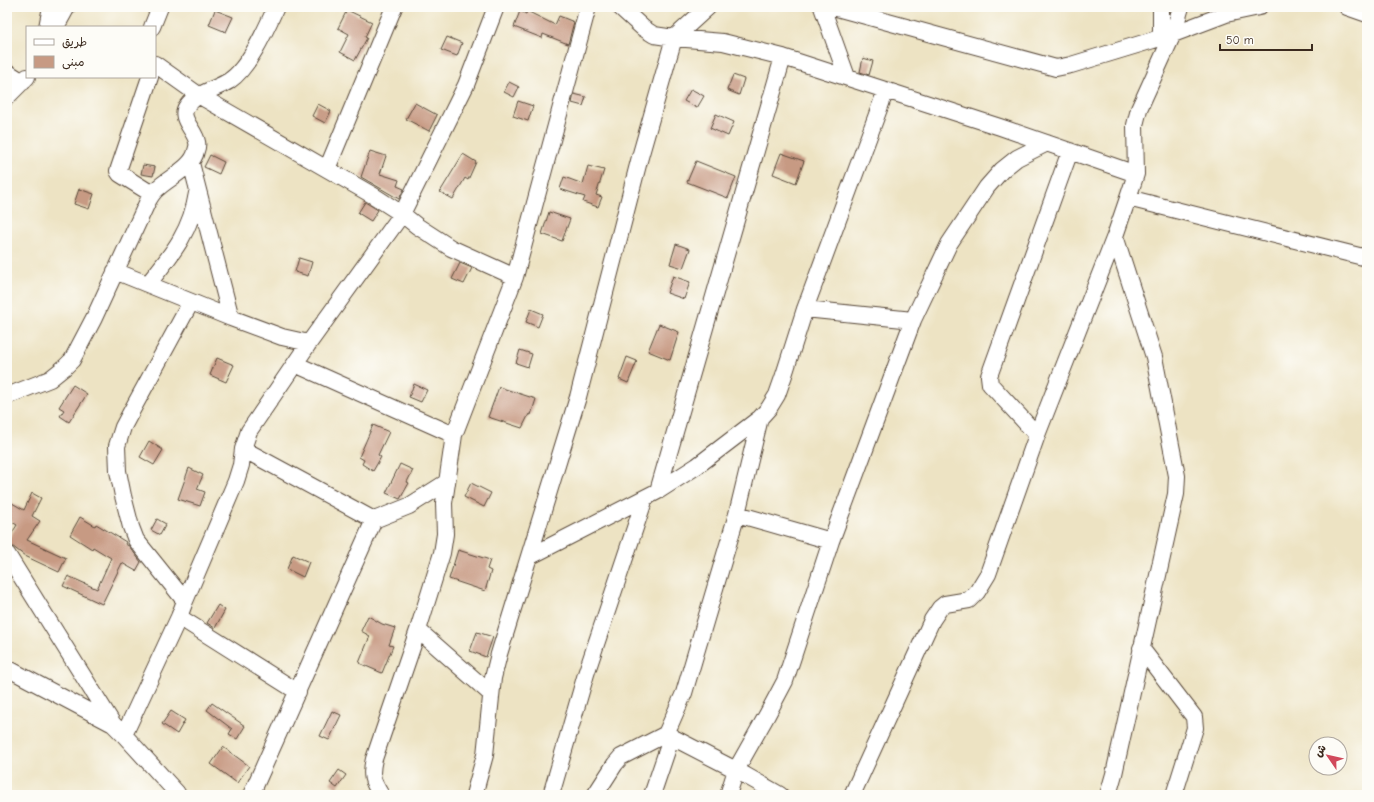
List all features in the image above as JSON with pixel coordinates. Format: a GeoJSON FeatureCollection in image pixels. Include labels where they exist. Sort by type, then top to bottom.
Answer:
{"type":"FeatureCollection","features":[{"type":"Feature","properties":{"kind":"street"},"geometry":{"type":"LineString","coordinates":[[47,26],[51,7]]}},
{"type":"Feature","properties":{"kind":"street"},"geometry":{"type":"LineString","coordinates":[[57,26],[67,7]]}},
{"type":"Feature","properties":{"kind":"street"},"geometry":{"type":"LineString","coordinates":[[152,26],[160,7]]}},
{"type":"Feature","properties":{"kind":"street"},"geometry":{"type":"LineString","coordinates":[[7,396],[50,379],[72,360],[94,318],[152,194],[191,163],[196,154],[197,142],[185,118],[184,110],[190,102],[228,81],[240,71],[256,46],[276,7]]}},
{"type":"Feature","properties":{"kind":"street"},"geometry":{"type":"LineString","coordinates":[[327,169],[394,7]]}},
{"type":"Feature","properties":{"kind":"street"},"geometry":{"type":"LineString","coordinates":[[118,729],[179,617],[236,481],[249,431],[309,343],[402,214],[455,108],[477,59],[496,7]]}},
{"type":"Feature","properties":{"kind":"street"},"geometry":{"type":"LineString","coordinates":[[381,795],[373,783],[371,771],[442,553],[445,534],[444,503],[446,482],[454,435],[515,277],[588,7]]}},
{"type":"Feature","properties":{"kind":"street"},"geometry":{"type":"LineString","coordinates":[[620,7],[643,28],[654,35],[723,42],[783,57],[1047,143],[1136,174]]}},
{"type":"Feature","properties":{"kind":"street"},"geometry":{"type":"LineString","coordinates":[[474,795],[485,755],[493,678],[499,654],[578,397],[640,157],[674,38],[708,7]]}},
{"type":"Feature","properties":{"kind":"street"},"geometry":{"type":"LineString","coordinates":[[822,7],[847,77]]}},
{"type":"Feature","properties":{"kind":"street"},"geometry":{"type":"LineString","coordinates":[[833,7],[1056,68],[1071,66],[1167,36],[1226,14],[1259,7]]}},
{"type":"Feature","properties":{"kind":"street"},"geometry":{"type":"LineString","coordinates":[[1161,7],[1167,36]]}},
{"type":"Feature","properties":{"kind":"street"},"geometry":{"type":"LineString","coordinates":[[852,795],[936,614],[945,604],[969,600],[977,592],[988,574],[1037,435],[1115,236],[1128,198],[1136,174],[1135,125],[1139,109],[1167,36],[1181,7]]}},
{"type":"Feature","properties":{"kind":"street"},"geometry":{"type":"LineString","coordinates":[[1347,7],[1367,14]]}},
{"type":"Feature","properties":{"kind":"street"},"geometry":{"type":"LineString","coordinates":[[551,795],[586,674],[652,494],[783,57]]}},
{"type":"Feature","properties":{"kind":"street"},"geometry":{"type":"LineString","coordinates":[[156,65],[200,96],[374,196],[452,248],[515,277]]}},
{"type":"Feature","properties":{"kind":"street"},"geometry":{"type":"LineString","coordinates":[[7,72],[25,79],[7,97]]}},
{"type":"Feature","properties":{"kind":"street"},"geometry":{"type":"LineString","coordinates":[[150,78],[118,171],[120,174],[152,194]]}},
{"type":"Feature","properties":{"kind":"street"},"geometry":{"type":"LineString","coordinates":[[529,557],[652,494],[697,466],[760,418],[777,395],[805,309],[886,90]]}},
{"type":"Feature","properties":{"kind":"street"},"geometry":{"type":"LineString","coordinates":[[728,795],[736,770],[785,681],[831,541],[913,320],[949,244],[987,187],[1002,170],[1017,158],[1047,143]]}},
{"type":"Feature","properties":{"kind":"street"},"geometry":{"type":"LineString","coordinates":[[1037,435],[990,384],[989,376],[1070,151]]}},
{"type":"Feature","properties":{"kind":"street"},"geometry":{"type":"LineString","coordinates":[[191,163],[231,318]]}},
{"type":"Feature","properties":{"kind":"street"},"geometry":{"type":"LineString","coordinates":[[148,284],[185,234],[195,208],[198,190]]}},
{"type":"Feature","properties":{"kind":"street"},"geometry":{"type":"LineString","coordinates":[[1128,198],[1367,258]]}},
{"type":"Feature","properties":{"kind":"street"},"geometry":{"type":"LineString","coordinates":[[1108,795],[1114,774],[1176,494],[1177,476],[1154,357],[1115,236]]}},
{"type":"Feature","properties":{"kind":"street"},"geometry":{"type":"LineString","coordinates":[[115,271],[282,337],[309,343]]}},
{"type":"Feature","properties":{"kind":"street"},"geometry":{"type":"LineString","coordinates":[[185,601],[136,540],[123,496],[118,471],[117,446],[130,412],[191,302]]}},
{"type":"Feature","properties":{"kind":"street"},"geometry":{"type":"LineString","coordinates":[[805,309],[913,320]]}},
{"type":"Feature","properties":{"kind":"street"},"geometry":{"type":"LineString","coordinates":[[295,364],[454,435]]}},
{"type":"Feature","properties":{"kind":"street"},"geometry":{"type":"LineString","coordinates":[[652,795],[737,514],[760,418]]}},
{"type":"Feature","properties":{"kind":"street"},"geometry":{"type":"LineString","coordinates":[[244,449],[374,520]]}},
{"type":"Feature","properties":{"kind":"street"},"geometry":{"type":"LineString","coordinates":[[251,795],[374,520],[409,506],[446,482]]}},
{"type":"Feature","properties":{"kind":"street"},"geometry":{"type":"LineString","coordinates":[[737,514],[831,541]]}},
{"type":"Feature","properties":{"kind":"street"},"geometry":{"type":"LineString","coordinates":[[8,557],[118,729],[177,794]]}},
{"type":"Feature","properties":{"kind":"street"},"geometry":{"type":"LineString","coordinates":[[179,617],[298,692]]}},
{"type":"Feature","properties":{"kind":"street"},"geometry":{"type":"LineString","coordinates":[[418,630],[492,694]]}},
{"type":"Feature","properties":{"kind":"street"},"geometry":{"type":"LineString","coordinates":[[1141,648],[1194,717],[1195,728],[1174,795]]}},
{"type":"Feature","properties":{"kind":"street"},"geometry":{"type":"LineString","coordinates":[[7,668],[118,729]]}},
{"type":"Feature","properties":{"kind":"street"},"geometry":{"type":"LineString","coordinates":[[669,735],[780,795]]}},
{"type":"Feature","properties":{"kind":"street"},"geometry":{"type":"LineString","coordinates":[[595,795],[615,764],[621,758],[669,735]]}},
{"type":"Feature","properties":{"kind":"building"},"geometry":{"type":"Polygon","coordinates":[[[215,10],[233,17],[226,32],[209,25],[215,10]]]}},
{"type":"Feature","properties":{"kind":"building"},"geometry":{"type":"Polygon","coordinates":[[[347,10],[372,22],[365,37],[367,38],[355,60],[340,52],[349,34],[338,28],[347,10]]]}},
{"type":"Feature","properties":{"kind":"building"},"geometry":{"type":"Polygon","coordinates":[[[520,11],[526,14],[527,11],[555,25],[559,16],[574,22],[568,44],[543,34],[542,38],[514,27],[520,11]]]}},
{"type":"Feature","properties":{"kind":"building"},"geometry":{"type":"Polygon","coordinates":[[[447,37],[462,43],[457,56],[441,50],[447,37]]]}},
{"type":"Feature","properties":{"kind":"building"},"geometry":{"type":"Polygon","coordinates":[[[863,58],[873,61],[869,75],[860,72],[863,58]]]}},
{"type":"Feature","properties":{"kind":"building"},"geometry":{"type":"Polygon","coordinates":[[[733,75],[744,79],[739,95],[727,90],[733,75]]]}},
{"type":"Feature","properties":{"kind":"building"},"geometry":{"type":"Polygon","coordinates":[[[509,82],[519,87],[514,97],[504,92],[509,82]]]}},
{"type":"Feature","properties":{"kind":"building"},"geometry":{"type":"Polygon","coordinates":[[[691,89],[704,96],[697,108],[684,101],[691,89]]]}},
{"type":"Feature","properties":{"kind":"building"},"geometry":{"type":"Polygon","coordinates":[[[574,94],[586,97],[583,106],[572,103],[574,94]]]}},
{"type":"Feature","properties":{"kind":"building"},"geometry":{"type":"Polygon","coordinates":[[[518,101],[533,106],[528,121],[513,116],[518,101]]]}},
{"type":"Feature","properties":{"kind":"building"},"geometry":{"type":"Polygon","coordinates":[[[415,103],[437,115],[429,131],[406,119],[415,103]]]}},
{"type":"Feature","properties":{"kind":"building"},"geometry":{"type":"Polygon","coordinates":[[[318,104],[331,111],[325,123],[312,116],[318,104]]]}},
{"type":"Feature","properties":{"kind":"building"},"geometry":{"type":"Polygon","coordinates":[[[716,114],[734,122],[728,136],[710,128],[716,114]]]}},
{"type":"Feature","properties":{"kind":"building"},"geometry":{"type":"Polygon","coordinates":[[[370,151],[386,156],[380,174],[399,180],[397,186],[404,189],[399,199],[361,177],[370,151]]]}},
{"type":"Feature","properties":{"kind":"building"},"geometry":{"type":"Polygon","coordinates":[[[781,153],[804,161],[796,183],[773,174],[781,153]]]}},
{"type":"Feature","properties":{"kind":"building"},"geometry":{"type":"Polygon","coordinates":[[[463,154],[476,162],[468,180],[465,178],[453,199],[440,192],[463,154]]]}},
{"type":"Feature","properties":{"kind":"building"},"geometry":{"type":"Polygon","coordinates":[[[210,155],[224,162],[219,174],[204,167],[210,155]]]}},
{"type":"Feature","properties":{"kind":"building"},"geometry":{"type":"Polygon","coordinates":[[[696,161],[736,177],[728,198],[687,182],[696,161]]]}},
{"type":"Feature","properties":{"kind":"building"},"geometry":{"type":"Polygon","coordinates":[[[143,165],[155,167],[153,176],[141,174],[143,165]]]}},
{"type":"Feature","properties":{"kind":"building"},"geometry":{"type":"Polygon","coordinates":[[[588,166],[604,170],[596,195],[602,197],[598,207],[583,202],[585,197],[560,189],[564,177],[583,184],[588,166]]]}},
{"type":"Feature","properties":{"kind":"building"},"geometry":{"type":"Polygon","coordinates":[[[79,189],[94,194],[89,209],[74,204],[79,189]]]}},
{"type":"Feature","properties":{"kind":"building"},"geometry":{"type":"Polygon","coordinates":[[[365,202],[378,210],[371,221],[358,213],[365,202]]]}},
{"type":"Feature","properties":{"kind":"building"},"geometry":{"type":"Polygon","coordinates":[[[549,212],[570,219],[562,241],[542,234],[549,212]]]}},
{"type":"Feature","properties":{"kind":"building"},"geometry":{"type":"Polygon","coordinates":[[[676,244],[690,249],[683,268],[670,264],[676,244]]]}},
{"type":"Feature","properties":{"kind":"building"},"geometry":{"type":"Polygon","coordinates":[[[299,258],[312,262],[308,276],[295,272],[299,258]]]}},
{"type":"Feature","properties":{"kind":"building"},"geometry":{"type":"Polygon","coordinates":[[[460,263],[472,268],[464,284],[452,279],[460,263]]]}},
{"type":"Feature","properties":{"kind":"building"},"geometry":{"type":"Polygon","coordinates":[[[673,276],[690,282],[684,299],[667,293],[673,276]]]}},
{"type":"Feature","properties":{"kind":"building"},"geometry":{"type":"Polygon","coordinates":[[[531,309],[543,314],[538,327],[526,322],[531,309]]]}},
{"type":"Feature","properties":{"kind":"building"},"geometry":{"type":"Polygon","coordinates":[[[659,324],[679,332],[670,360],[648,351],[659,324]]]}},
{"type":"Feature","properties":{"kind":"building"},"geometry":{"type":"Polygon","coordinates":[[[520,350],[532,354],[528,367],[516,363],[520,350]]]}},
{"type":"Feature","properties":{"kind":"building"},"geometry":{"type":"Polygon","coordinates":[[[627,357],[637,361],[628,383],[619,379],[627,357]]]}},
{"type":"Feature","properties":{"kind":"building"},"geometry":{"type":"Polygon","coordinates":[[[217,358],[234,365],[226,382],[210,375],[217,358]]]}},
{"type":"Feature","properties":{"kind":"building"},"geometry":{"type":"Polygon","coordinates":[[[414,384],[427,390],[421,402],[409,397],[414,384]]]}},
{"type":"Feature","properties":{"kind":"building"},"geometry":{"type":"Polygon","coordinates":[[[73,385],[87,394],[69,422],[60,416],[64,410],[59,407],[73,385]]]}},
{"type":"Feature","properties":{"kind":"building"},"geometry":{"type":"Polygon","coordinates":[[[499,387],[536,399],[531,415],[529,414],[522,428],[488,417],[499,387]]]}},
{"type":"Feature","properties":{"kind":"building"},"geometry":{"type":"Polygon","coordinates":[[[373,425],[389,432],[378,455],[381,457],[373,471],[362,464],[364,460],[359,457],[373,425]]]}},
{"type":"Feature","properties":{"kind":"building"},"geometry":{"type":"Polygon","coordinates":[[[149,441],[163,450],[154,465],[140,457],[149,441]]]}},
{"type":"Feature","properties":{"kind":"building"},"geometry":{"type":"Polygon","coordinates":[[[400,464],[413,470],[407,482],[409,483],[400,499],[386,493],[400,464]]]}},
{"type":"Feature","properties":{"kind":"building"},"geometry":{"type":"Polygon","coordinates":[[[189,468],[203,475],[197,489],[205,492],[200,506],[178,499],[189,468]]]}},
{"type":"Feature","properties":{"kind":"building"},"geometry":{"type":"Polygon","coordinates":[[[471,483],[491,493],[484,507],[464,497],[471,483]]]}},
{"type":"Feature","properties":{"kind":"building"},"geometry":{"type":"Polygon","coordinates":[[[32,493],[41,498],[32,516],[40,521],[27,540],[66,558],[59,572],[25,556],[7,544],[7,541],[17,525],[7,519],[7,500],[24,510],[32,493]]]}},
{"type":"Feature","properties":{"kind":"building"},"geometry":{"type":"Polygon","coordinates":[[[80,517],[95,526],[96,524],[126,542],[125,544],[129,546],[141,562],[136,571],[122,563],[102,604],[63,586],[68,576],[97,589],[111,558],[93,547],[92,549],[70,535],[80,517]]]}},
{"type":"Feature","properties":{"kind":"building"},"geometry":{"type":"Polygon","coordinates":[[[157,519],[166,524],[160,535],[151,530],[157,519]]]}},
{"type":"Feature","properties":{"kind":"building"},"geometry":{"type":"Polygon","coordinates":[[[458,550],[490,560],[487,569],[491,571],[485,591],[449,579],[458,550]]]}},
{"type":"Feature","properties":{"kind":"building"},"geometry":{"type":"Polygon","coordinates":[[[293,555],[309,562],[303,577],[287,569],[293,555]]]}},
{"type":"Feature","properties":{"kind":"building"},"geometry":{"type":"Polygon","coordinates":[[[218,605],[225,610],[215,628],[207,623],[218,605]]]}},
{"type":"Feature","properties":{"kind":"building"},"geometry":{"type":"Polygon","coordinates":[[[368,616],[382,624],[395,628],[389,645],[393,646],[382,673],[359,663],[370,636],[361,631],[368,616]]]}},
{"type":"Feature","properties":{"kind":"building"},"geometry":{"type":"Polygon","coordinates":[[[477,632],[493,637],[486,657],[470,651],[477,632]]]}},
{"type":"Feature","properties":{"kind":"building"},"geometry":{"type":"Polygon","coordinates":[[[212,703],[245,726],[237,739],[229,734],[232,729],[207,710],[212,703]]]}},
{"type":"Feature","properties":{"kind":"building"},"geometry":{"type":"Polygon","coordinates":[[[171,711],[185,720],[177,734],[162,724],[171,711]]]}},
{"type":"Feature","properties":{"kind":"building"},"geometry":{"type":"Polygon","coordinates":[[[332,711],[341,715],[329,740],[320,736],[332,711]]]}},
{"type":"Feature","properties":{"kind":"building"},"geometry":{"type":"Polygon","coordinates":[[[223,747],[249,766],[237,783],[211,764],[223,747]]]}},
{"type":"Feature","properties":{"kind":"building"},"geometry":{"type":"Polygon","coordinates":[[[339,770],[346,775],[337,788],[330,783],[339,770]]]}}]}
